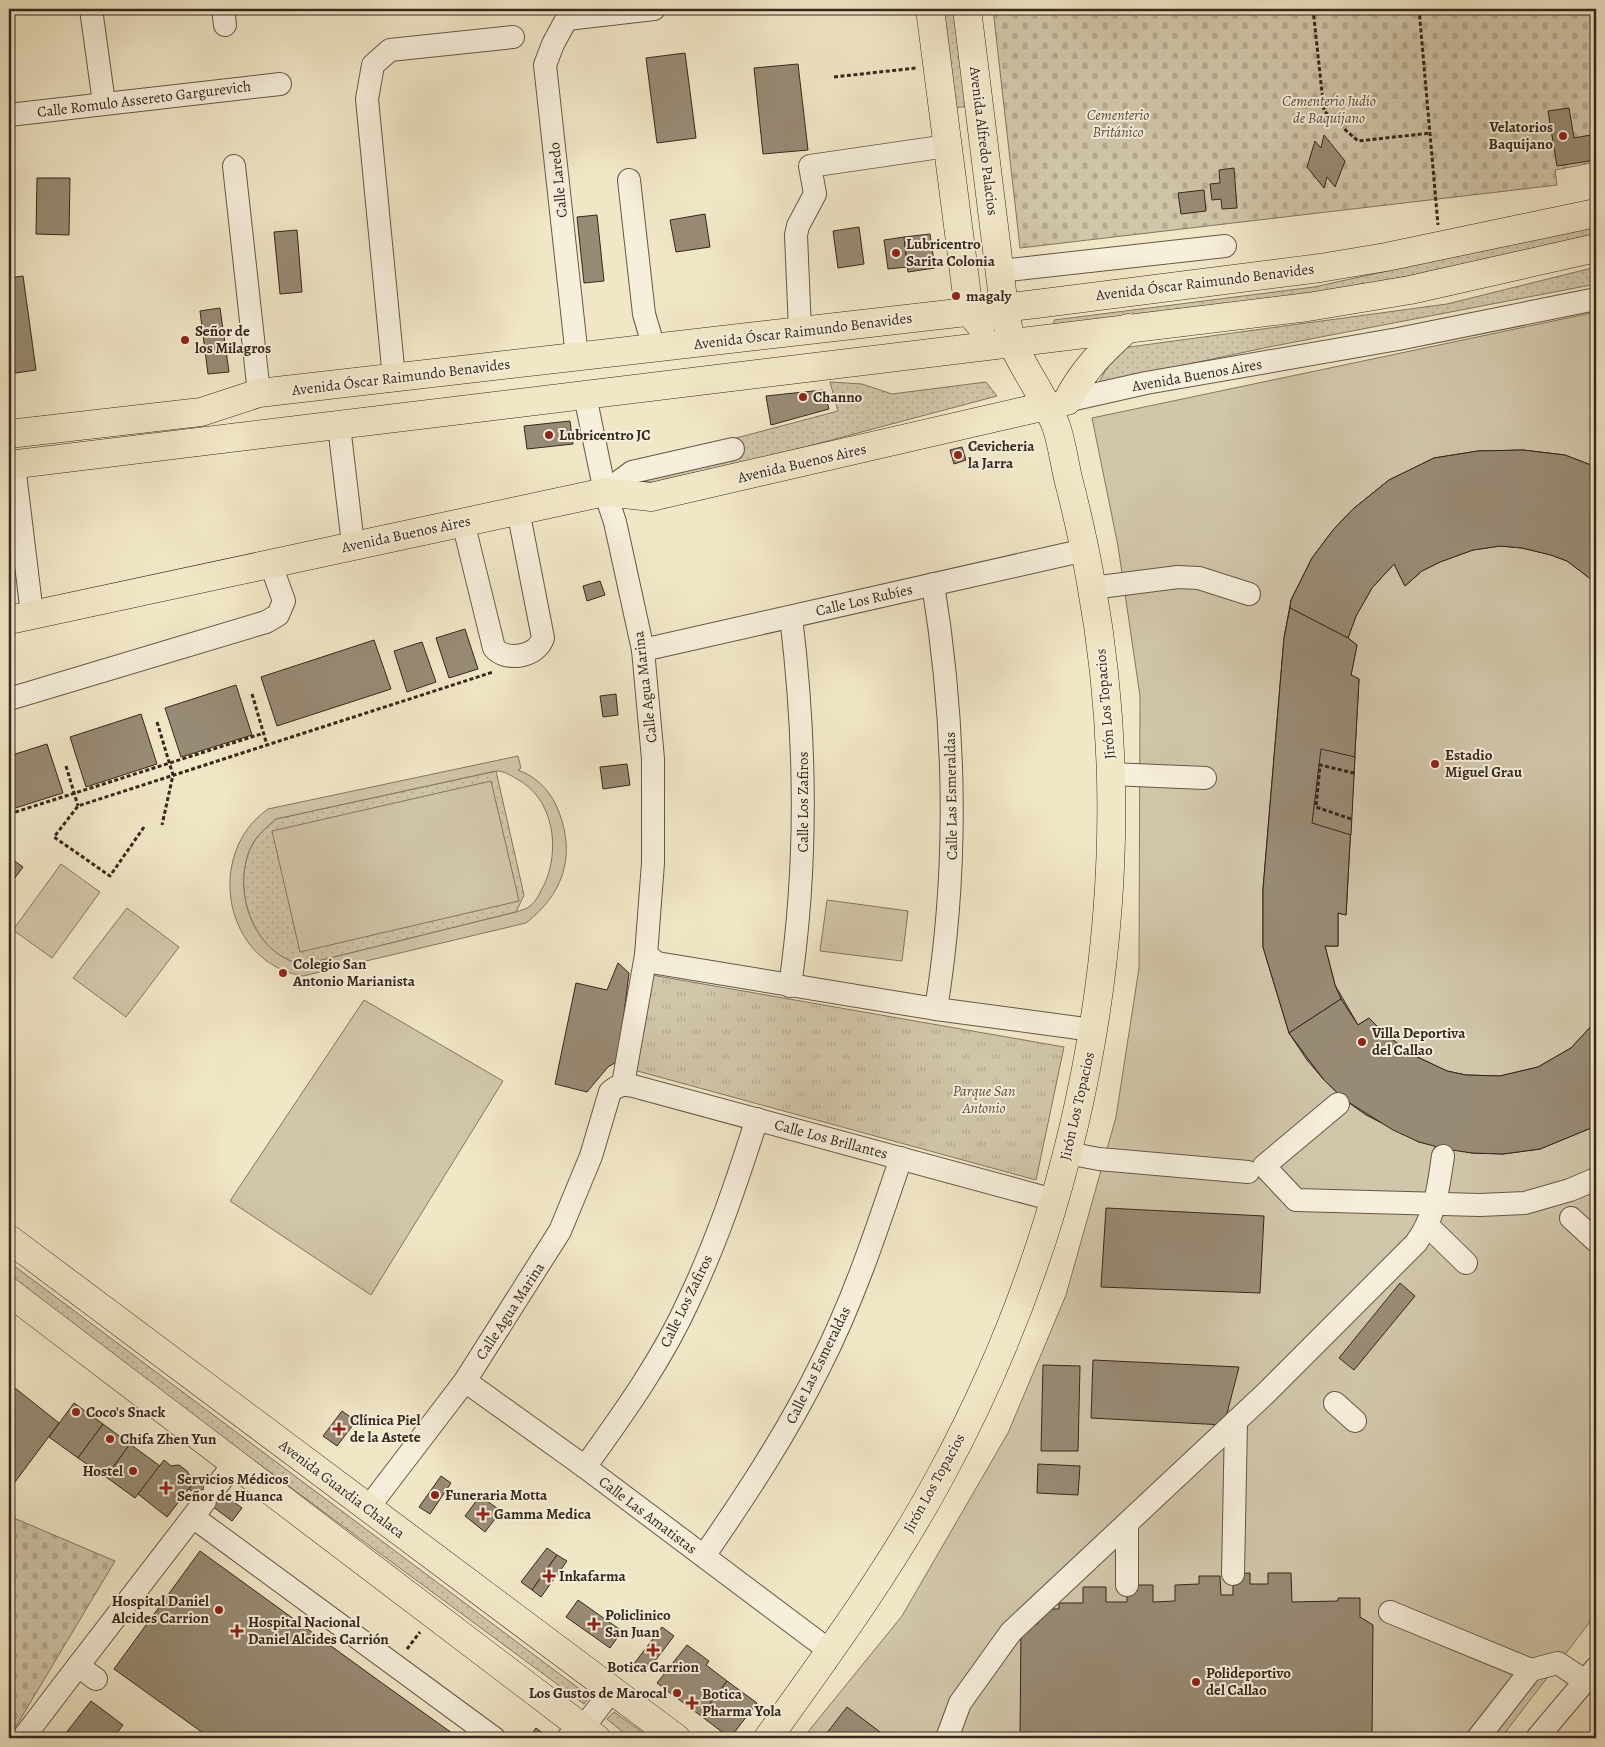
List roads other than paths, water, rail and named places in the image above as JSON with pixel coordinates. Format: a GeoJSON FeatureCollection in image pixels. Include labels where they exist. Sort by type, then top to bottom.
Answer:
{"type":"FeatureCollection","features":[{"type":"Feature","properties":{"kind":"main road"},"geometry":{"type":"LineString","coordinates":[[930,9],[969,311]]}},
{"type":"Feature","properties":{"kind":"main road","name":"Avenida Alfredo Palacios"},"geometry":{"type":"LineString","coordinates":[[967,9],[1004,307],[1004,343]]}},
{"type":"Feature","properties":{"kind":"main road"},"geometry":{"type":"LineString","coordinates":[[946,139],[983,128]]}},
{"type":"Feature","properties":{"kind":"main road","name":"Avenida Óscar Raimundo Benavides"},"geometry":{"type":"LineString","coordinates":[[9,434],[201,412],[259,393],[1004,307],[1320,268],[1596,213]]}},
{"type":"Feature","properties":{"kind":"main road"},"geometry":{"type":"LineString","coordinates":[[12,465],[1308,307],[1410,290],[1596,248]]}},
{"type":"Feature","properties":{"kind":"main road","name":"Avenida Alfredo Palacios"},"geometry":{"type":"LineString","coordinates":[[969,311],[1004,343],[1057,403]]}},
{"type":"Feature","properties":{"kind":"main road"},"geometry":{"type":"LineString","coordinates":[[1057,403],[1093,360],[1128,328]]}},
{"type":"Feature","properties":{"kind":"main road"},"geometry":{"type":"LineString","coordinates":[[339,426],[400,377],[411,417]]}},
{"type":"Feature","properties":{"kind":"main road","name":"Avenida Buenos Aires"},"geometry":{"type":"LineString","coordinates":[[20,617],[353,544],[605,492],[651,497],[1057,403]]}},
{"type":"Feature","properties":{"kind":"main road","name":"Jirón Los Topacios"},"geometry":{"type":"LineString","coordinates":[[768,1738],[891,1561],[941,1475],[984,1388],[1014,1317],[1054,1200],[1067,1153],[1093,1030],[1110,871],[1111,774],[1103,666],[1092,588],[1056,426],[1057,403]]}},
{"type":"Feature","properties":{"kind":"main road","name":"Avenida Guardia Chalaca"},"geometry":{"type":"LineString","coordinates":[[9,1239],[676,1738]]}},
{"type":"Feature","properties":{"kind":"main road"},"geometry":{"type":"LineString","coordinates":[[10,1296],[234,1464],[582,1735]]}},
{"type":"Feature","properties":{"kind":"street"},"geometry":{"type":"LineString","coordinates":[[91,9],[104,103]]}},
{"type":"Feature","properties":{"kind":"street"},"geometry":{"type":"LineString","coordinates":[[569,14],[654,9]]}},
{"type":"Feature","properties":{"kind":"street","name":"Calle Laredo"},"geometry":{"type":"LineString","coordinates":[[569,14],[550,48],[546,65],[577,357]]}},
{"type":"Feature","properties":{"kind":"street"},"geometry":{"type":"LineString","coordinates":[[400,377],[367,99],[373,65],[390,50],[513,37]]}},
{"type":"Feature","properties":{"kind":"street","name":"Calle Romulo Assereto Gargurevich"},"geometry":{"type":"LineString","coordinates":[[9,115],[280,84]]}},
{"type":"Feature","properties":{"kind":"street"},"geometry":{"type":"LineString","coordinates":[[800,330],[796,234],[798,226],[815,194],[810,166],[946,139]]}},
{"type":"Feature","properties":{"kind":"street"},"geometry":{"type":"LineString","coordinates":[[234,166],[259,393]]}},
{"type":"Feature","properties":{"kind":"street"},"geometry":{"type":"LineString","coordinates":[[629,180],[644,314],[654,348]]}},
{"type":"Feature","properties":{"kind":"street"},"geometry":{"type":"LineString","coordinates":[[1000,271],[1225,246]]}},
{"type":"Feature","properties":{"kind":"street","name":"Avenida Buenos Aires"},"geometry":{"type":"LineString","coordinates":[[1057,403],[1138,385],[1398,339],[1596,299]]}},
{"type":"Feature","properties":{"kind":"street","name":"Calle Agua Marina"},"geometry":{"type":"LineString","coordinates":[[368,1508],[465,1381],[560,1231],[592,1156],[617,1088],[646,955],[652,863],[652,759],[643,650],[615,522],[605,492],[585,396]]}},
{"type":"Feature","properties":{"kind":"street"},"geometry":{"type":"LineString","coordinates":[[339,426],[353,544]]}},
{"type":"Feature","properties":{"kind":"street"},"geometry":{"type":"LineString","coordinates":[[605,492],[632,472],[732,449]]}},
{"type":"Feature","properties":{"kind":"street"},"geometry":{"type":"LineString","coordinates":[[12,465],[20,617]]}},
{"type":"Feature","properties":{"kind":"street"},"geometry":{"type":"LineString","coordinates":[[463,522],[494,648],[500,655],[506,657],[524,654],[538,647],[543,638],[518,510]]}},
{"type":"Feature","properties":{"kind":"street","name":"Calle Los Rubíes"},"geometry":{"type":"LineString","coordinates":[[643,650],[1085,550]]}},
{"type":"Feature","properties":{"kind":"street"},"geometry":{"type":"LineString","coordinates":[[9,699],[266,622],[278,615],[284,601],[270,562]]}},
{"type":"Feature","properties":{"kind":"street"},"geometry":{"type":"LineString","coordinates":[[1092,588],[1178,577],[1199,578],[1249,594]]}},
{"type":"Feature","properties":{"kind":"street","name":"Calle Las Esmeraldas"},"geometry":{"type":"LineString","coordinates":[[932,584],[948,688],[953,794],[950,900],[945,952],[936,1009]]}},
{"type":"Feature","properties":{"kind":"street","name":"Calle Los Zafiros"},"geometry":{"type":"LineString","coordinates":[[790,616],[801,707],[804,798],[801,889],[790,986]]}},
{"type":"Feature","properties":{"kind":"street"},"geometry":{"type":"LineString","coordinates":[[1111,774],[1206,778]]}},
{"type":"Feature","properties":{"kind":"street"},"geometry":{"type":"LineString","coordinates":[[646,955],[657,963],[790,986],[936,1009],[1093,1030]]}},
{"type":"Feature","properties":{"kind":"street","name":"Calle Los Brillantes"},"geometry":{"type":"LineString","coordinates":[[617,1088],[757,1120],[1054,1200]]}},
{"type":"Feature","properties":{"kind":"street"},"geometry":{"type":"LineString","coordinates":[[1338,1104],[1264,1166],[1296,1200],[1480,1205],[1525,1203],[1570,1190],[1596,1179]]}},
{"type":"Feature","properties":{"kind":"street","name":"Calle Los Zafiros"},"geometry":{"type":"LineString","coordinates":[[585,1467],[641,1387],[689,1302],[727,1212],[757,1120]]}},
{"type":"Feature","properties":{"kind":"street"},"geometry":{"type":"LineString","coordinates":[[1067,1153],[1099,1159],[1248,1172]]}},
{"type":"Feature","properties":{"kind":"street"},"geometry":{"type":"LineString","coordinates":[[947,1738],[960,1703],[1011,1632],[1236,1421],[1381,1280],[1416,1243],[1428,1226],[1436,1203],[1443,1156]]}},
{"type":"Feature","properties":{"kind":"street","name":"Calle Las Esmeraldas"},"geometry":{"type":"LineString","coordinates":[[704,1556],[767,1464],[821,1366],[865,1264],[901,1158]]}},
{"type":"Feature","properties":{"kind":"street"},"geometry":{"type":"LineString","coordinates":[[1571,1218],[1594,1235]]}},
{"type":"Feature","properties":{"kind":"street"},"geometry":{"type":"LineString","coordinates":[[1428,1226],[1466,1263]]}},
{"type":"Feature","properties":{"kind":"street","name":"Calle Las Amatistas"},"geometry":{"type":"LineString","coordinates":[[465,1381],[585,1467],[830,1651]]}},
{"type":"Feature","properties":{"kind":"street"},"geometry":{"type":"LineString","coordinates":[[1335,1403],[1355,1421]]}},
{"type":"Feature","properties":{"kind":"street"},"geometry":{"type":"LineString","coordinates":[[1233,1574],[1236,1421]]}},
{"type":"Feature","properties":{"kind":"street"},"geometry":{"type":"LineString","coordinates":[[22,1738],[87,1673],[205,1502],[234,1464]]}},
{"type":"Feature","properties":{"kind":"street"},"geometry":{"type":"LineString","coordinates":[[205,1502],[494,1738]]}},
{"type":"Feature","properties":{"kind":"street"},"geometry":{"type":"LineString","coordinates":[[1127,1524],[1127,1585]]}},
{"type":"Feature","properties":{"kind":"street"},"geometry":{"type":"LineString","coordinates":[[1390,1612],[1531,1670],[1558,1663],[1591,1675],[1537,1738]]}},
{"type":"Feature","properties":{"kind":"street"},"geometry":{"type":"LineString","coordinates":[[1478,1738],[1531,1670]]}},
{"type":"Feature","properties":{"kind":"street"},"geometry":{"type":"LineString","coordinates":[[582,1735],[612,1690]]}},
{"type":"Feature","properties":{"kind":"place","name":"Velatorios Baquijano"},"geometry":{"type":"Point","coordinates":[1563,136]}},
{"type":"Feature","properties":{"kind":"place","name":"Lubricentro Sarita Colonia"},"geometry":{"type":"Point","coordinates":[896,253]}},
{"type":"Feature","properties":{"kind":"place","name":"magaly"},"geometry":{"type":"Point","coordinates":[956,296]}},
{"type":"Feature","properties":{"kind":"place","name":"Señor de los Milagros"},"geometry":{"type":"Point","coordinates":[185,340]}},
{"type":"Feature","properties":{"kind":"place","name":"Channo"},"geometry":{"type":"Point","coordinates":[803,397]}},
{"type":"Feature","properties":{"kind":"place","name":"Lubricentro JC"},"geometry":{"type":"Point","coordinates":[549,435]}},
{"type":"Feature","properties":{"kind":"place","name":"Cevicheria la Jarra"},"geometry":{"type":"Point","coordinates":[958,455]}},
{"type":"Feature","properties":{"kind":"place","name":"Estadio Miguel Grau"},"geometry":{"type":"Point","coordinates":[1435,764]}},
{"type":"Feature","properties":{"kind":"place","name":"Colegio San Antonio Marianista"},"geometry":{"type":"Point","coordinates":[283,973]}},
{"type":"Feature","properties":{"kind":"place","name":"Villa Deportiva del Callao"},"geometry":{"type":"Point","coordinates":[1362,1042]}},
{"type":"Feature","properties":{"kind":"place","name":"Coco's Snack"},"geometry":{"type":"Point","coordinates":[76,1412]}},
{"type":"Feature","properties":{"kind":"place","name":"Clínica Piel de la Astete"},"geometry":{"type":"Point","coordinates":[339,1429]}},
{"type":"Feature","properties":{"kind":"place","name":"Chifa Zhen Yun"},"geometry":{"type":"Point","coordinates":[110,1439]}},
{"type":"Feature","properties":{"kind":"place","name":"Hostel"},"geometry":{"type":"Point","coordinates":[133,1471]}},
{"type":"Feature","properties":{"kind":"place","name":"Servicios Médicos Señor de Huanca"},"geometry":{"type":"Point","coordinates":[166,1488]}},
{"type":"Feature","properties":{"kind":"place","name":"Funeraria Motta"},"geometry":{"type":"Point","coordinates":[435,1495]}},
{"type":"Feature","properties":{"kind":"place","name":"Gamma Medica"},"geometry":{"type":"Point","coordinates":[483,1514]}},
{"type":"Feature","properties":{"kind":"place","name":"Inkafarma"},"geometry":{"type":"Point","coordinates":[549,1576]}},
{"type":"Feature","properties":{"kind":"place","name":"Hospital Daniel Alcides Carrion"},"geometry":{"type":"Point","coordinates":[219,1610]}},
{"type":"Feature","properties":{"kind":"place","name":"Policlinico San Juan"},"geometry":{"type":"Point","coordinates":[594,1624]}},
{"type":"Feature","properties":{"kind":"place","name":"Hospital Nacional Daniel Alcides Carrión"},"geometry":{"type":"Point","coordinates":[237,1631]}},
{"type":"Feature","properties":{"kind":"place","name":"Botica Carrion"},"geometry":{"type":"Point","coordinates":[653,1650]}},
{"type":"Feature","properties":{"kind":"place","name":"Polideportivo del Callao"},"geometry":{"type":"Point","coordinates":[1196,1682]}},
{"type":"Feature","properties":{"kind":"place","name":"Los Gustos de Marocal"},"geometry":{"type":"Point","coordinates":[677,1693]}},
{"type":"Feature","properties":{"kind":"place","name":"Botica Pharma Yola"},"geometry":{"type":"Point","coordinates":[692,1703]}},
{"type":"Feature","properties":{"kind":"park label","name":"Cementerio Judío de Baquíjano"},"geometry":{"type":"Point","coordinates":[1329,110]}},
{"type":"Feature","properties":{"kind":"park label","name":"Cementerio Británico"},"geometry":{"type":"Point","coordinates":[1118,124]}},
{"type":"Feature","properties":{"kind":"park label","name":"Parque San Antonio"},"geometry":{"type":"Point","coordinates":[984,1100]}}]}
